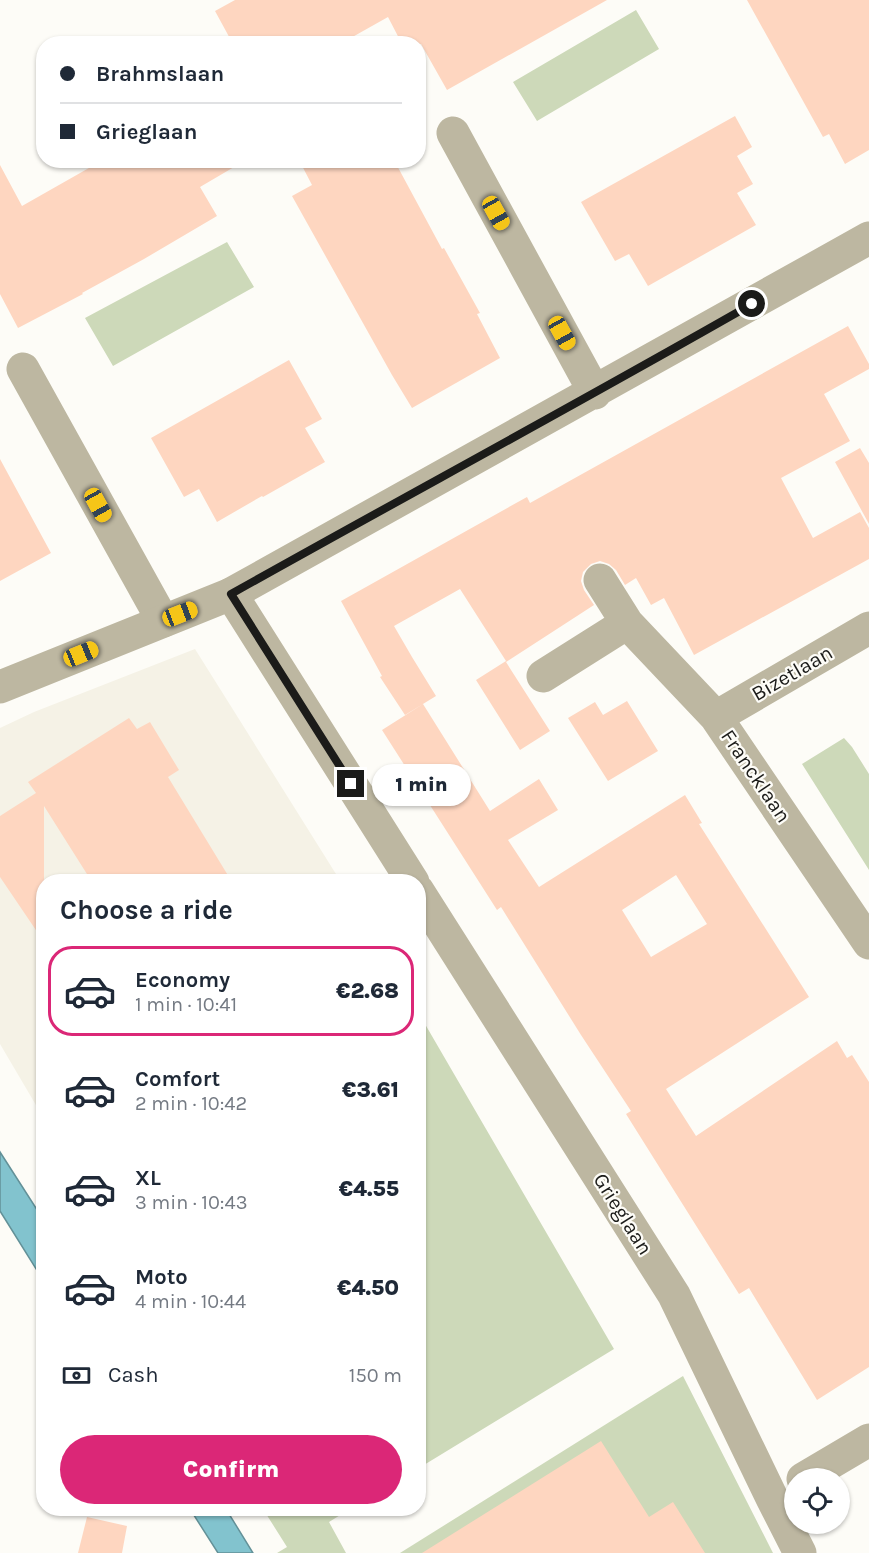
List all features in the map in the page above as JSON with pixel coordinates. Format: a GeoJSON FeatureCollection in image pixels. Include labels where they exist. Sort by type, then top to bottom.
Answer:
{"type":"FeatureCollection","features":[{"type":"Feature","properties":{"kind":"street"},"geometry":{"type":"LineString","coordinates":[[453,134],[595,393]]}},
{"type":"Feature","properties":{"kind":"street"},"geometry":{"type":"LineString","coordinates":[[0,687],[231,594],[595,393],[869,238]]}},
{"type":"Feature","properties":{"kind":"street"},"geometry":{"type":"LineString","coordinates":[[23,369],[163,621]]}},
{"type":"Feature","properties":{"kind":"street","name":"Francklaan"},"geometry":{"type":"LineString","coordinates":[[600,580],[627,623],[716,717],[869,943]]}},
{"type":"Feature","properties":{"kind":"street"},"geometry":{"type":"LineString","coordinates":[[231,594],[408,874]]}},
{"type":"Feature","properties":{"kind":"street"},"geometry":{"type":"LineString","coordinates":[[543,676],[627,623]]}},
{"type":"Feature","properties":{"kind":"street","name":"Bizetlaan"},"geometry":{"type":"LineString","coordinates":[[716,717],[869,628]]}},
{"type":"Feature","properties":{"kind":"street","name":"Grieglaan"},"geometry":{"type":"LineString","coordinates":[[426,904],[674,1295],[784,1491]]}},
{"type":"Feature","properties":{"kind":"street"},"geometry":{"type":"LineString","coordinates":[[822,1468],[869,1440]]}},
{"type":"Feature","properties":{"kind":"street","name":"Grieglaan"},"geometry":{"type":"LineString","coordinates":[[795,1534],[800,1553]]}},
{"type":"Feature","properties":{"kind":"shaded area"},"geometry":{"type":"Polygon","coordinates":[[[195,649],[336,874],[36,874],[36,1105],[0,1044],[0,728],[34,712],[195,649]]]}},
{"type":"Feature","properties":{"kind":"green space"},"geometry":{"type":"Polygon","coordinates":[[[636,10],[659,49],[537,121],[513,82],[636,10]]]}},
{"type":"Feature","properties":{"kind":"green space"},"geometry":{"type":"Polygon","coordinates":[[[227,242],[254,287],[113,366],[85,318],[227,242]]]}},
{"type":"Feature","properties":{"kind":"green space"},"geometry":{"type":"Polygon","coordinates":[[[844,738],[869,774],[869,870],[802,764],[844,738]]]}},
{"type":"Feature","properties":{"kind":"green space"},"geometry":{"type":"Polygon","coordinates":[[[426,1026],[614,1349],[426,1464],[426,1026]]]}},
{"type":"Feature","properties":{"kind":"green space"},"geometry":{"type":"Polygon","coordinates":[[[683,1376],[773,1553],[400,1553],[683,1376]]]}},
{"type":"Feature","properties":{"kind":"green space"},"geometry":{"type":"Polygon","coordinates":[[[267,1516],[339,1516],[329,1522],[346,1553],[277,1553],[287,1547],[267,1516]]]}},
{"type":"Feature","properties":{"kind":"water"},"geometry":{"type":"Polygon","coordinates":[[[0,1152],[36,1208],[36,1269],[0,1211],[0,1152]]]}},
{"type":"Feature","properties":{"kind":"water"},"geometry":{"type":"Polygon","coordinates":[[[194,1516],[230,1516],[253,1553],[218,1553],[194,1516]]]}},
{"type":"Feature","properties":{"kind":"building"},"geometry":{"type":"Polygon","coordinates":[[[235,0],[607,0],[447,90],[426,53],[426,36],[398,36],[388,17],[354,36],[229,36],[215,11],[235,0]]]}},
{"type":"Feature","properties":{"kind":"building"},"geometry":{"type":"Polygon","coordinates":[[[747,0],[869,0],[869,150],[845,164],[829,134],[823,137],[747,0]]]}},
{"type":"Feature","properties":{"kind":"building"},"geometry":{"type":"Polygon","coordinates":[[[735,116],[752,147],[737,156],[753,184],[737,193],[756,225],[648,286],[629,254],[615,261],[581,202],[735,116]]]}},
{"type":"Feature","properties":{"kind":"building"},"geometry":{"type":"Polygon","coordinates":[[[0,165],[22,206],[89,168],[232,168],[200,187],[217,216],[83,294],[18,328],[0,294],[0,165]]]}},
{"type":"Feature","properties":{"kind":"building"},"geometry":{"type":"Polygon","coordinates":[[[303,168],[398,168],[480,313],[477,314],[500,358],[412,408],[292,196],[312,185],[303,168]]]}},
{"type":"Feature","properties":{"kind":"building"},"geometry":{"type":"Polygon","coordinates":[[[848,326],[869,364],[869,369],[824,394],[850,441],[781,478],[813,538],[860,512],[869,528],[869,559],[694,655],[664,598],[651,605],[636,578],[625,585],[616,570],[609,564],[600,561],[591,564],[583,572],[581,581],[594,605],[506,662],[550,731],[520,750],[476,680],[506,661],[460,589],[394,626],[436,696],[405,715],[380,677],[382,676],[341,601],[527,497],[530,503],[848,326]]]}},
{"type":"Feature","properties":{"kind":"building"},"geometry":{"type":"Polygon","coordinates":[[[289,360],[322,419],[305,428],[325,462],[217,522],[199,489],[184,497],[151,438],[289,360]]]}},
{"type":"Feature","properties":{"kind":"building"},"geometry":{"type":"Polygon","coordinates":[[[860,448],[869,463],[869,524],[835,462],[860,448]]]}},
{"type":"Feature","properties":{"kind":"building"},"geometry":{"type":"Polygon","coordinates":[[[0,459],[51,553],[0,581],[0,459]]]}},
{"type":"Feature","properties":{"kind":"building"},"geometry":{"type":"Polygon","coordinates":[[[627,701],[658,751],[608,781],[568,718],[595,702],[603,715],[627,701]]]}},
{"type":"Feature","properties":{"kind":"building"},"geometry":{"type":"Polygon","coordinates":[[[423,704],[490,811],[539,779],[558,810],[508,840],[539,887],[685,795],[702,823],[699,824],[809,997],[666,1089],[696,1136],[837,1041],[847,1058],[852,1055],[869,1082],[869,1367],[817,1400],[749,1288],[739,1294],[626,1114],[631,1111],[501,907],[497,910],[382,730],[423,704]],[[676,875],[622,910],[651,957],[707,924],[676,875]]]}},
{"type":"Feature","properties":{"kind":"building"},"geometry":{"type":"Polygon","coordinates":[[[129,718],[137,729],[150,722],[179,770],[168,777],[227,874],[87,874],[44,806],[44,874],[36,874],[36,930],[0,877],[0,816],[36,793],[28,782],[129,718]]]}},
{"type":"Feature","properties":{"kind":"building"},"geometry":{"type":"Polygon","coordinates":[[[601,1441],[649,1517],[673,1502],[705,1553],[422,1553],[601,1441]]]}},
{"type":"Feature","properties":{"kind":"building"},"geometry":{"type":"Polygon","coordinates":[[[87,1517],[127,1526],[122,1553],[78,1553],[87,1517]]]}},
{"type":"Feature","properties":{"kind":"route"},"geometry":{"type":"LineString","coordinates":[[351,784],[231,594],[752,304]]}}]}
